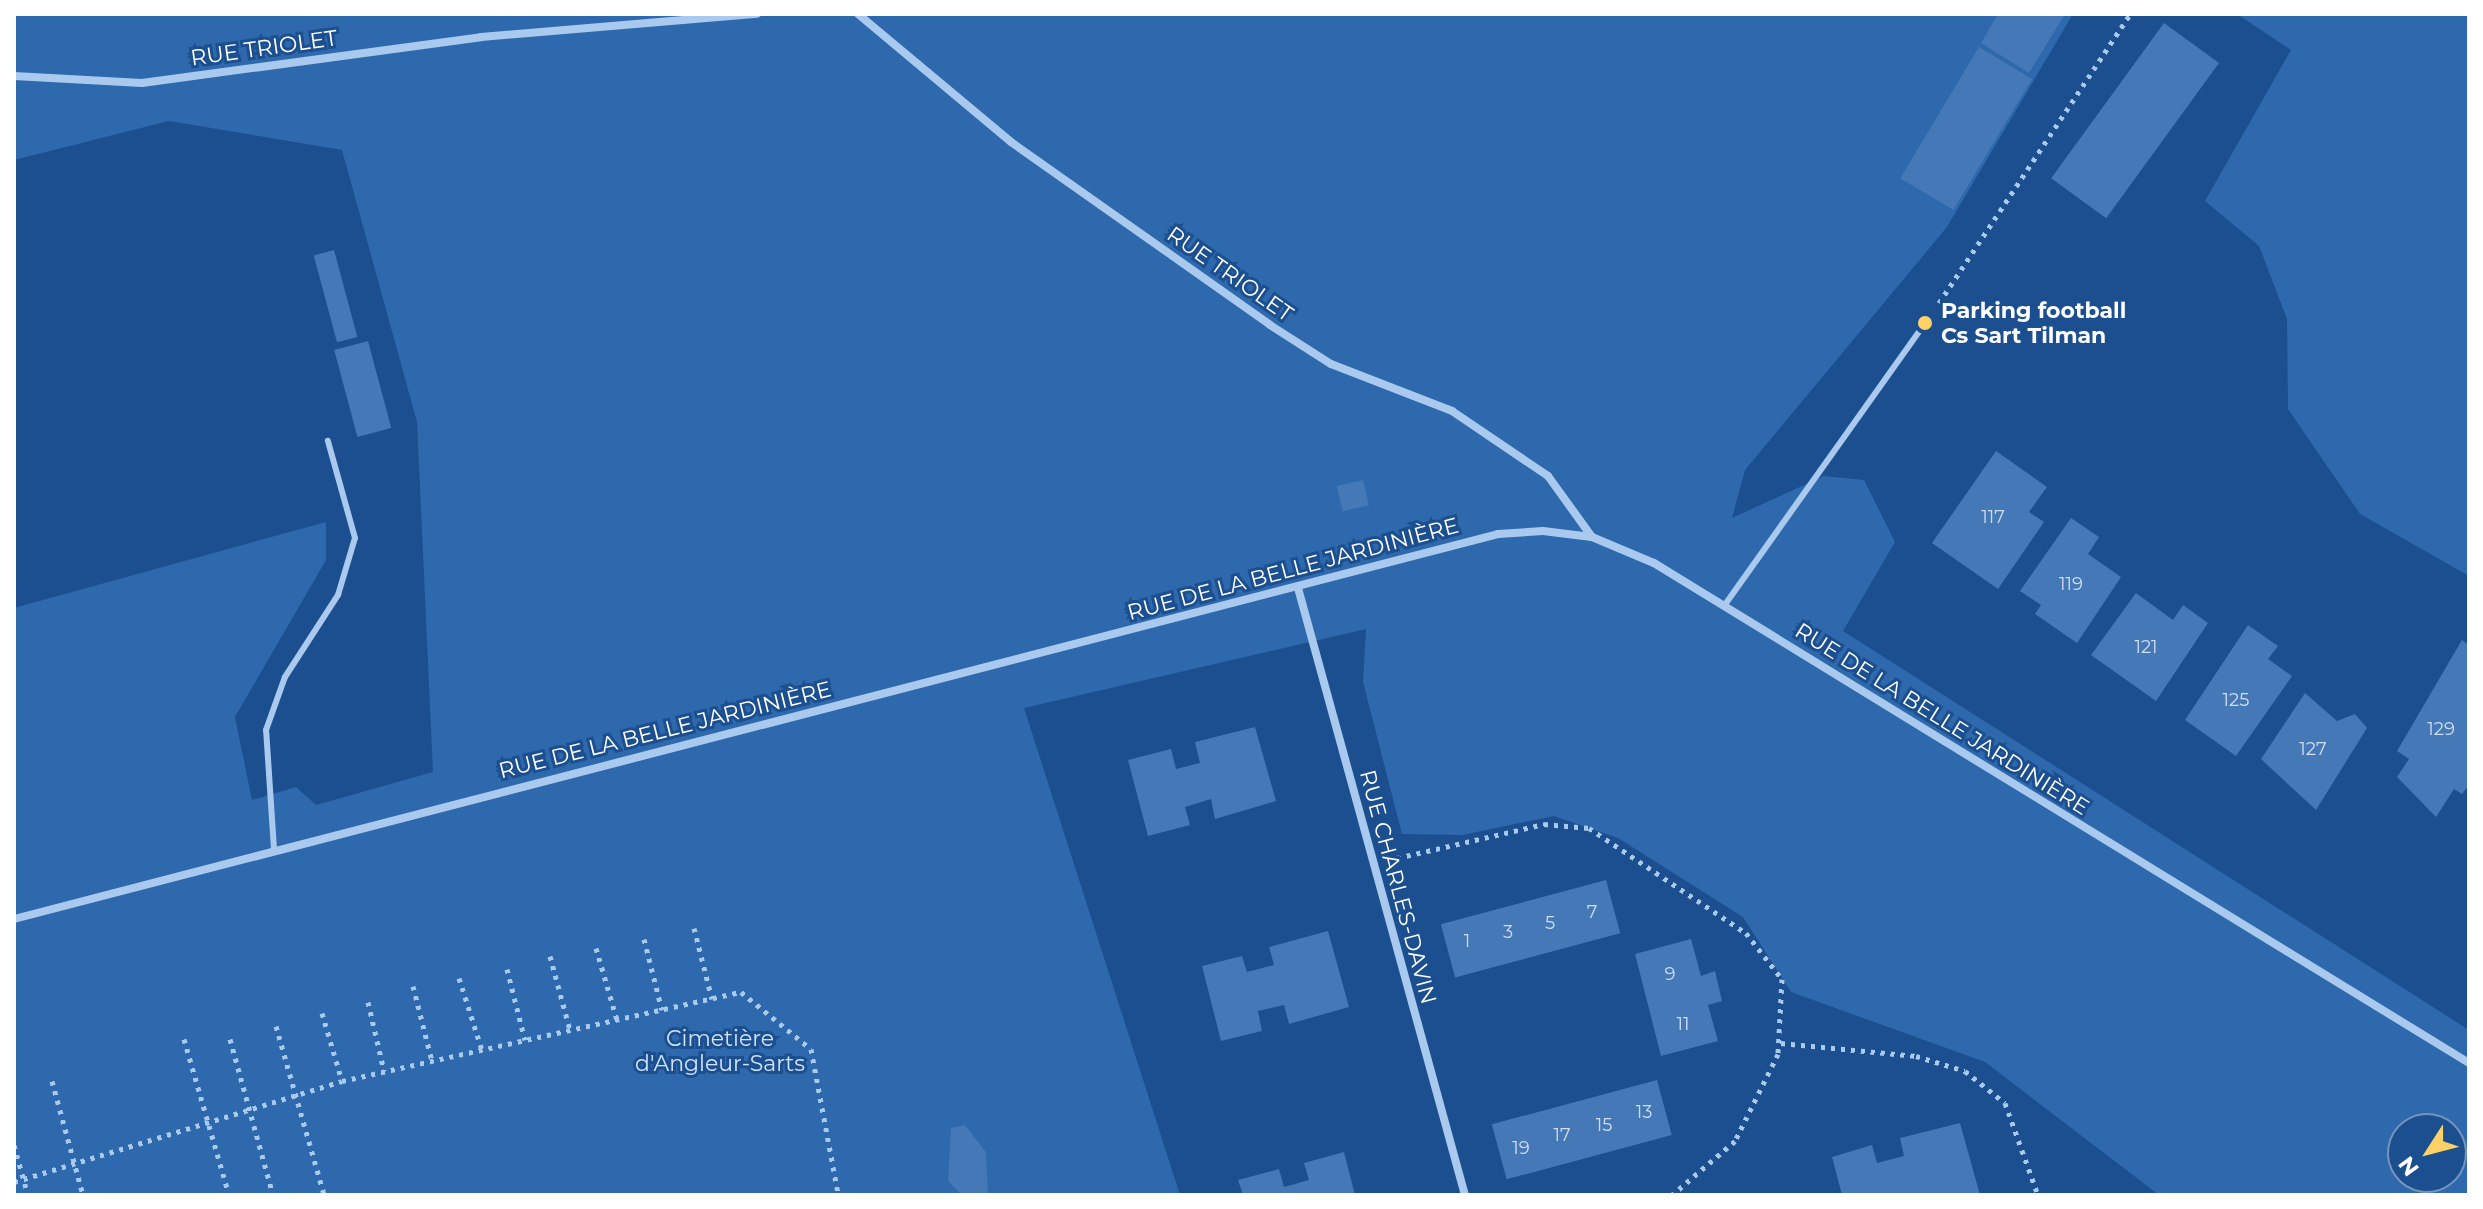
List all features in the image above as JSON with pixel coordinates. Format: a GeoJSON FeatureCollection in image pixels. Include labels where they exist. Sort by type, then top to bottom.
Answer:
{"type":"FeatureCollection","features":[{"type":"Feature","properties":{"kind":"street","name":"RUE TRIOLET"},"geometry":{"type":"LineString","coordinates":[[14,76],[142,83],[481,37],[757,14]]}},
{"type":"Feature","properties":{"kind":"street","name":"RUE TRIOLET"},"geometry":{"type":"LineString","coordinates":[[858,14],[1011,142],[1270,325],[1331,364],[1452,411],[1548,476],[1592,537]]}},
{"type":"Feature","properties":{"kind":"street","name":"RUE DE LA BELLE JARDINIÈRE"},"geometry":{"type":"LineString","coordinates":[[14,919],[274,849],[1298,588],[1498,534],[1592,537],[1654,563],[2469,1063]]}},
{"type":"Feature","properties":{"kind":"street","name":"RUE CHARLES-DAVIN"},"geometry":{"type":"LineString","coordinates":[[1298,588],[1465,1195]]}},
{"type":"Feature","properties":{"kind":"lane"},"geometry":{"type":"LineString","coordinates":[[1724,606],[1925,323]]}},
{"type":"Feature","properties":{"kind":"lane"},"geometry":{"type":"LineString","coordinates":[[274,849],[266,730],[285,677],[338,595],[355,538],[328,441]]}},
{"type":"Feature","properties":{"kind":"path"},"geometry":{"type":"LineString","coordinates":[[1925,323],[2130,14]]}},
{"type":"Feature","properties":{"kind":"path"},"geometry":{"type":"LineString","coordinates":[[1372,863],[1544,824],[1589,828],[1746,933],[1782,979],[1781,1043],[1735,1141],[1672,1195]]}},
{"type":"Feature","properties":{"kind":"path"},"geometry":{"type":"LineString","coordinates":[[694,928],[712,999]]}},
{"type":"Feature","properties":{"kind":"path"},"geometry":{"type":"LineString","coordinates":[[644,939],[662,1010]]}},
{"type":"Feature","properties":{"kind":"path"},"geometry":{"type":"LineString","coordinates":[[596,948],[617,1020]]}},
{"type":"Feature","properties":{"kind":"path"},"geometry":{"type":"LineString","coordinates":[[550,956],[570,1030]]}},
{"type":"Feature","properties":{"kind":"path"},"geometry":{"type":"LineString","coordinates":[[507,969],[525,1040]]}},
{"type":"Feature","properties":{"kind":"path"},"geometry":{"type":"LineString","coordinates":[[459,978],[482,1050]]}},
{"type":"Feature","properties":{"kind":"path"},"geometry":{"type":"LineString","coordinates":[[413,986],[432,1061]]}},
{"type":"Feature","properties":{"kind":"path"},"geometry":{"type":"LineString","coordinates":[[14,1182],[342,1081],[741,992],[811,1049],[838,1193]]}},
{"type":"Feature","properties":{"kind":"path"},"geometry":{"type":"LineString","coordinates":[[368,1002],[384,1071]]}},
{"type":"Feature","properties":{"kind":"path"},"geometry":{"type":"LineString","coordinates":[[322,1013],[342,1081]]}},
{"type":"Feature","properties":{"kind":"path"},"geometry":{"type":"LineString","coordinates":[[276,1026],[324,1195]]}},
{"type":"Feature","properties":{"kind":"path"},"geometry":{"type":"LineString","coordinates":[[184,1039],[229,1195]]}},
{"type":"Feature","properties":{"kind":"path"},"geometry":{"type":"LineString","coordinates":[[230,1039],[273,1195]]}},
{"type":"Feature","properties":{"kind":"path"},"geometry":{"type":"LineString","coordinates":[[1781,1043],[1916,1056],[1965,1071],[2005,1103],[2038,1195]]}},
{"type":"Feature","properties":{"kind":"path"},"geometry":{"type":"LineString","coordinates":[[52,1081],[83,1195]]}},
{"type":"Feature","properties":{"kind":"path"},"geometry":{"type":"LineString","coordinates":[[14,1145],[28,1195]]}},
{"type":"Feature","properties":{"kind":"green space","name":"Cimetière d'Angleur-Sarts"},"geometry":{"type":"Polygon","coordinates":[[[14,14],[2073,14],[1947,227],[1745,470],[1732,518],[1824,476],[1864,480],[1895,542],[1843,631],[2469,1030],[2469,1195],[2159,1195],[1985,1062],[1791,992],[1743,917],[1618,838],[1554,816],[1462,835],[1402,834],[1363,682],[1366,629],[1024,708],[1180,1195],[14,1195],[14,608],[326,522],[326,560],[235,717],[252,800],[296,787],[316,805],[433,772],[417,422],[342,150],[169,121],[14,160],[14,14]]]}},
{"type":"Feature","properties":{"kind":"green space"},"geometry":{"type":"Polygon","coordinates":[[[2237,14],[2469,14],[2469,576],[2360,514],[2288,409],[2287,319],[2259,246],[2205,201],[2291,50],[2237,14]]]}},
{"type":"Feature","properties":{"kind":"building"},"geometry":{"type":"Polygon","coordinates":[[[1998,14],[2065,14],[2029,73],[1981,43],[1998,14]]]}},
{"type":"Feature","properties":{"kind":"building"},"geometry":{"type":"Polygon","coordinates":[[[2164,23],[2219,63],[2106,218],[2051,178],[2164,23]]]}},
{"type":"Feature","properties":{"kind":"building"},"geometry":{"type":"Polygon","coordinates":[[[1979,47],[2032,79],[1953,210],[1900,178],[1979,47]]]}},
{"type":"Feature","properties":{"kind":"building"},"geometry":{"type":"Polygon","coordinates":[[[334,250],[357,337],[337,342],[314,255],[334,250]]]}},
{"type":"Feature","properties":{"kind":"building"},"geometry":{"type":"Polygon","coordinates":[[[368,341],[391,428],[357,437],[334,350],[368,341]]]}},
{"type":"Feature","properties":{"kind":"building"},"geometry":{"type":"Polygon","coordinates":[[[1996,451],[2047,487],[2029,512],[2044,522],[1998,589],[1932,543],[1996,451]]]}},
{"type":"Feature","properties":{"kind":"building"},"geometry":{"type":"Polygon","coordinates":[[[1363,480],[1369,505],[1343,511],[1337,486],[1363,480]]]}},
{"type":"Feature","properties":{"kind":"building"},"geometry":{"type":"Polygon","coordinates":[[[2071,518],[2099,537],[2088,554],[2121,577],[2077,643],[2035,614],[2041,605],[2020,591],[2071,518]]]}},
{"type":"Feature","properties":{"kind":"building"},"geometry":{"type":"Polygon","coordinates":[[[2136,593],[2173,620],[2183,605],[2208,623],[2156,701],[2091,655],[2136,593]]]}},
{"type":"Feature","properties":{"kind":"building"},"geometry":{"type":"Polygon","coordinates":[[[2248,625],[2278,646],[2268,659],[2292,676],[2236,756],[2185,720],[2248,625]]]}},
{"type":"Feature","properties":{"kind":"building"},"geometry":{"type":"Polygon","coordinates":[[[2462,640],[2469,645],[2469,785],[2462,794],[2454,789],[2436,817],[2397,777],[2409,759],[2397,751],[2462,640]]]}},
{"type":"Feature","properties":{"kind":"building"},"geometry":{"type":"Polygon","coordinates":[[[2305,693],[2337,721],[2355,714],[2367,728],[2316,810],[2261,759],[2305,693]]]}},
{"type":"Feature","properties":{"kind":"building"},"geometry":{"type":"Polygon","coordinates":[[[1255,727],[1276,801],[1215,819],[1211,799],[1185,807],[1190,825],[1148,836],[1128,760],[1171,749],[1176,769],[1200,763],[1195,742],[1255,727]]]}},
{"type":"Feature","properties":{"kind":"building"},"geometry":{"type":"Polygon","coordinates":[[[1606,880],[1620,933],[1455,977],[1441,924],[1606,880]]]}},
{"type":"Feature","properties":{"kind":"building"},"geometry":{"type":"Polygon","coordinates":[[[1328,931],[1349,1007],[1289,1024],[1284,1005],[1258,1011],[1262,1031],[1221,1041],[1202,966],[1242,956],[1247,972],[1274,965],[1269,947],[1328,931]]]}},
{"type":"Feature","properties":{"kind":"building"},"geometry":{"type":"Polygon","coordinates":[[[1691,939],[1701,976],[1715,971],[1722,1001],[1708,1005],[1718,1041],[1661,1056],[1635,954],[1691,939]]]}},
{"type":"Feature","properties":{"kind":"building"},"geometry":{"type":"Polygon","coordinates":[[[1657,1080],[1672,1135],[1507,1179],[1492,1124],[1657,1080]]]}},
{"type":"Feature","properties":{"kind":"building"},"geometry":{"type":"Polygon","coordinates":[[[1960,1123],[1980,1195],[1842,1195],[1832,1157],[1872,1145],[1877,1163],[1904,1156],[1900,1138],[1960,1123]]]}},
{"type":"Feature","properties":{"kind":"building"},"geometry":{"type":"Polygon","coordinates":[[[965,1125],[986,1152],[988,1195],[962,1195],[948,1181],[951,1128],[965,1125]]]}},
{"type":"Feature","properties":{"kind":"building"},"geometry":{"type":"Polygon","coordinates":[[[1344,1152],[1355,1195],[1243,1195],[1238,1180],[1279,1169],[1284,1187],[1309,1180],[1304,1163],[1344,1152]]]}},
{"type":"Feature","properties":{"kind":"place","name":"Parking football Cs Sart Tilman"},"geometry":{"type":"Point","coordinates":[1925,323]}}]}
